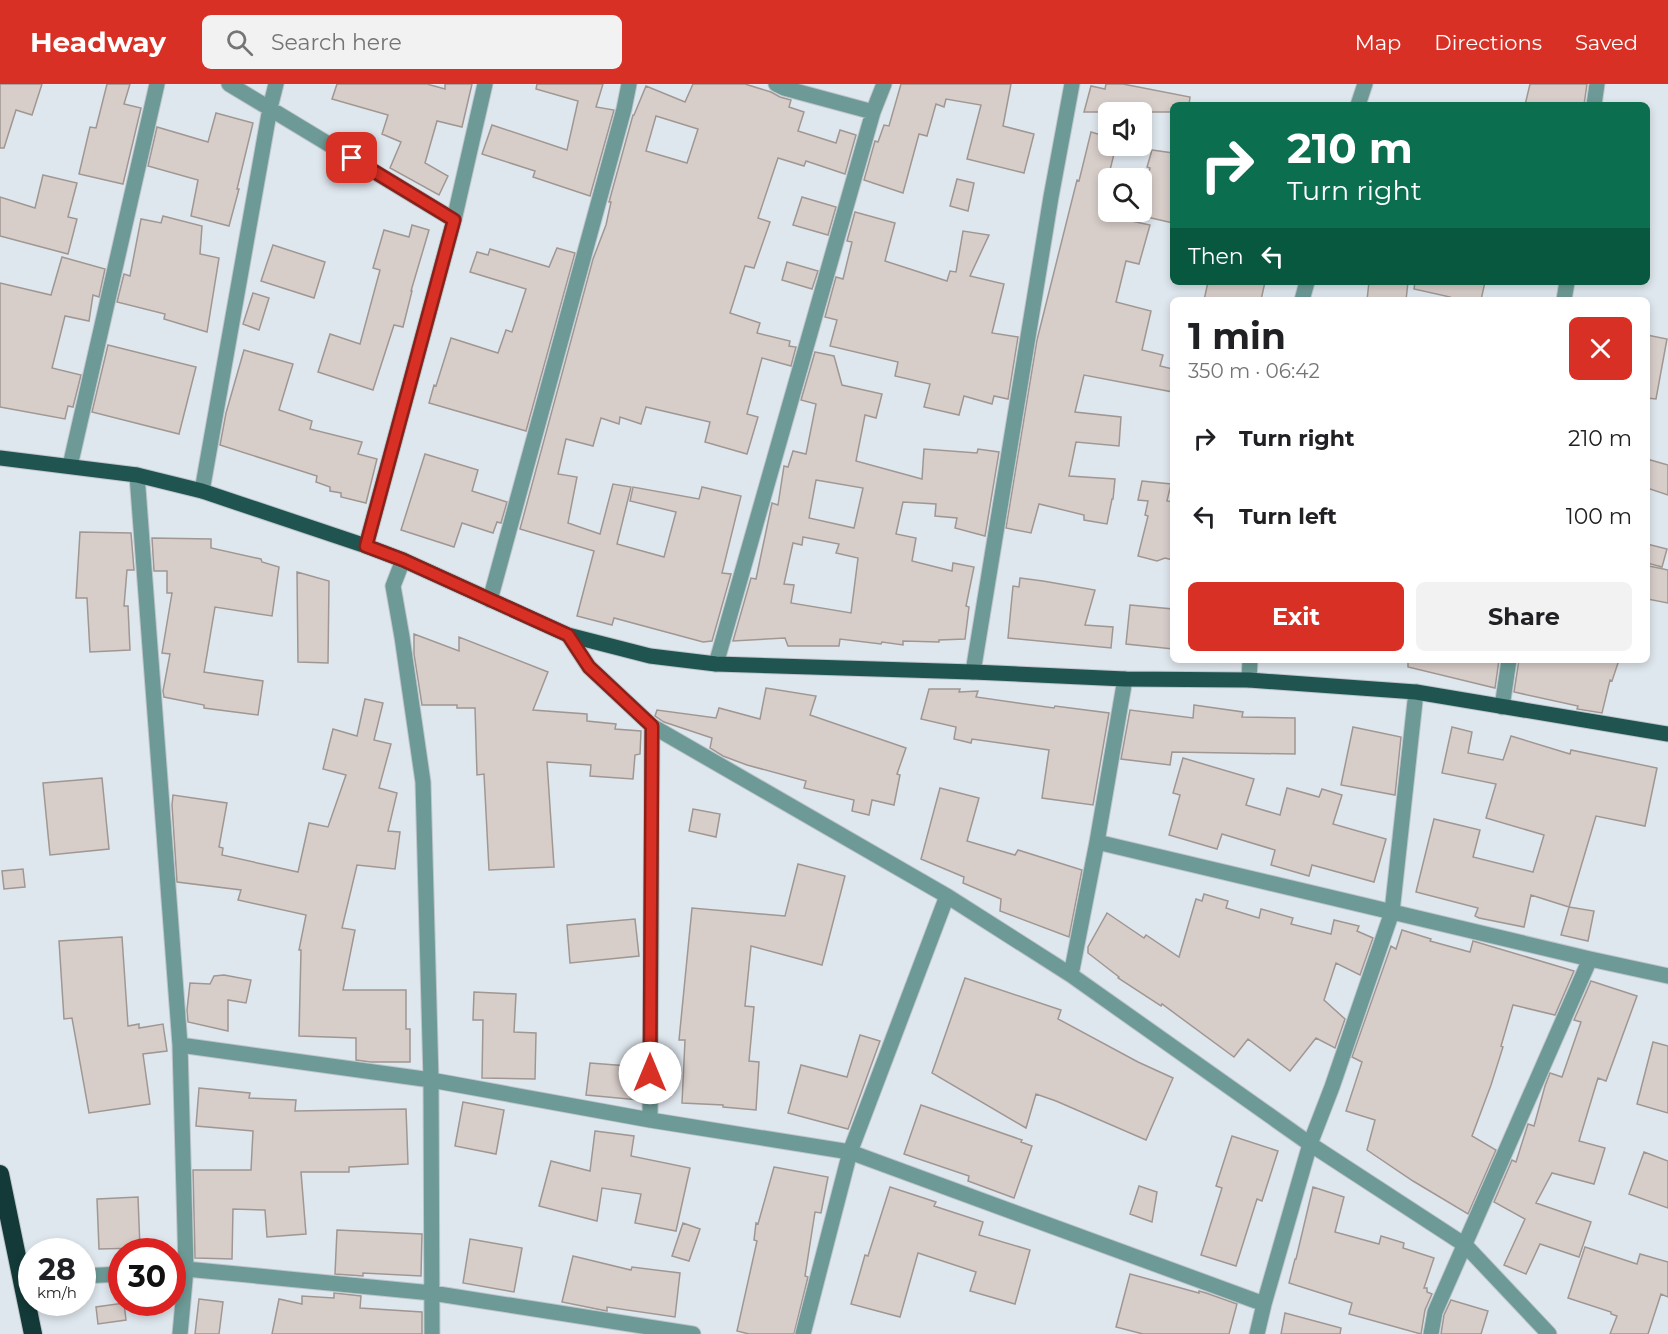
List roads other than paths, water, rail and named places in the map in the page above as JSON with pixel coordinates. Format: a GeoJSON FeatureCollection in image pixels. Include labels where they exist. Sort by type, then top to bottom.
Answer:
{"type":"FeatureCollection","features":[{"type":"Feature","properties":{"kind":"highway"},"geometry":{"type":"LineString","coordinates":[[0,1174],[18,1245]]}},
{"type":"Feature","properties":{"kind":"highway"},"geometry":{"type":"LineString","coordinates":[[31,1316],[33,1334]]}},
{"type":"Feature","properties":{"kind":"main road"},"geometry":{"type":"LineString","coordinates":[[0,458],[136,475],[202,491],[403,560],[568,635],[650,656],[716,664],[1125,679],[1249,680],[1416,692],[1668,734]]}},
{"type":"Feature","properties":{"kind":"street"},"geometry":{"type":"LineString","coordinates":[[70,465],[157,84]]}},
{"type":"Feature","properties":{"kind":"street"},"geometry":{"type":"LineString","coordinates":[[229,84],[454,220]]}},
{"type":"Feature","properties":{"kind":"street"},"geometry":{"type":"LineString","coordinates":[[202,491],[276,84]]}},
{"type":"Feature","properties":{"kind":"street"},"geometry":{"type":"LineString","coordinates":[[366,546],[454,220],[485,84]]}},
{"type":"Feature","properties":{"kind":"street"},"geometry":{"type":"LineString","coordinates":[[490,600],[618,132],[629,84]]}},
{"type":"Feature","properties":{"kind":"street"},"geometry":{"type":"LineString","coordinates":[[776,84],[873,112]]}},
{"type":"Feature","properties":{"kind":"street"},"geometry":{"type":"LineString","coordinates":[[716,664],[873,112],[884,84]]}},
{"type":"Feature","properties":{"kind":"street"},"geometry":{"type":"LineString","coordinates":[[973,672],[1049,209],[1072,84]]}},
{"type":"Feature","properties":{"kind":"street"},"geometry":{"type":"LineString","coordinates":[[1359,102],[1365,84]]}},
{"type":"Feature","properties":{"kind":"street"},"geometry":{"type":"LineString","coordinates":[[1595,102],[1598,84]]}},
{"type":"Feature","properties":{"kind":"street"},"geometry":{"type":"LineString","coordinates":[[136,475],[180,1045],[179,1238]]}},
{"type":"Feature","properties":{"kind":"street"},"geometry":{"type":"LineString","coordinates":[[403,560],[393,586],[423,782],[431,1080],[432,1334]]}},
{"type":"Feature","properties":{"kind":"street"},"geometry":{"type":"LineString","coordinates":[[568,635],[589,667],[652,726],[947,896],[1071,975],[1310,1144],[1465,1245],[1549,1334]]}},
{"type":"Feature","properties":{"kind":"street"},"geometry":{"type":"LineString","coordinates":[[1249,680],[1251,663]]}},
{"type":"Feature","properties":{"kind":"street"},"geometry":{"type":"LineString","coordinates":[[1502,707],[1509,663]]}},
{"type":"Feature","properties":{"kind":"street"},"geometry":{"type":"LineString","coordinates":[[1071,975],[1125,679]]}},
{"type":"Feature","properties":{"kind":"street"},"geometry":{"type":"LineString","coordinates":[[1257,1334],[1310,1144],[1392,912],[1416,692]]}},
{"type":"Feature","properties":{"kind":"street"},"geometry":{"type":"LineString","coordinates":[[650,1120],[652,726]]}},
{"type":"Feature","properties":{"kind":"street"},"geometry":{"type":"LineString","coordinates":[[1097,842],[1668,976]]}},
{"type":"Feature","properties":{"kind":"street"},"geometry":{"type":"LineString","coordinates":[[803,1334],[850,1152],[947,896]]}},
{"type":"Feature","properties":{"kind":"street"},"geometry":{"type":"LineString","coordinates":[[1431,1334],[1435,1312],[1590,959]]}},
{"type":"Feature","properties":{"kind":"street"},"geometry":{"type":"LineString","coordinates":[[180,1045],[431,1080],[650,1120],[850,1152],[1264,1304]]}},
{"type":"Feature","properties":{"kind":"street"},"geometry":{"type":"LineString","coordinates":[[186,1271],[432,1293],[693,1334]]}},
{"type":"Feature","properties":{"kind":"street"},"geometry":{"type":"LineString","coordinates":[[180,1316],[180,1334]]}}]}
